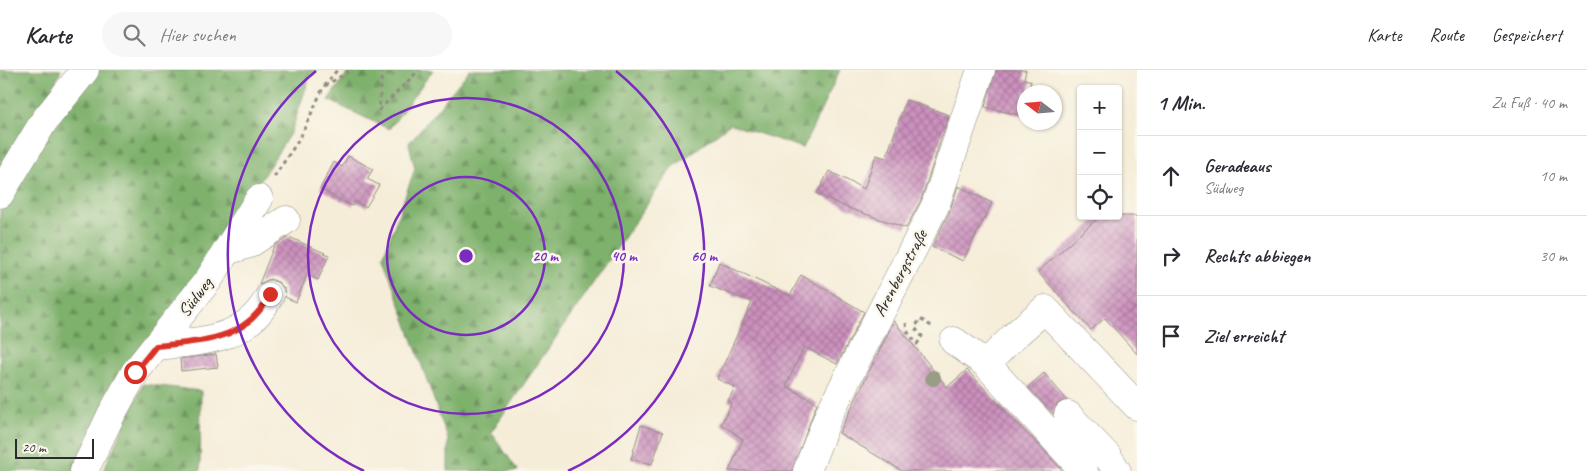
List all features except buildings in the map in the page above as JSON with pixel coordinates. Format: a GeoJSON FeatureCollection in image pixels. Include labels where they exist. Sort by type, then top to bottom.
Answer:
{"type":"FeatureCollection","features":[{"type":"Feature","properties":{"kind":"street"},"geometry":{"type":"LineString","coordinates":[[0,194],[44,121],[84,70]]}},
{"type":"Feature","properties":{"kind":"street","name":"Arenbergstraße"},"geometry":{"type":"LineString","coordinates":[[808,471],[829,414],[935,206],[981,70]]}},
{"type":"Feature","properties":{"kind":"street","name":"Südweg"},"geometry":{"type":"LineString","coordinates":[[84,471],[135,372],[229,250],[259,199]]}},
{"type":"Feature","properties":{"kind":"street"},"geometry":{"type":"LineString","coordinates":[[229,250],[249,244],[286,220]]}},
{"type":"Feature","properties":{"kind":"street"},"geometry":{"type":"LineString","coordinates":[[156,346],[211,339],[237,330],[254,320],[270,294]]}},
{"type":"Feature","properties":{"kind":"street"},"geometry":{"type":"LineString","coordinates":[[986,364],[1045,309],[1137,406]]}},
{"type":"Feature","properties":{"kind":"street"},"geometry":{"type":"LineString","coordinates":[[954,341],[986,364],[1084,471]]}},
{"type":"Feature","properties":{"kind":"street"},"geometry":{"type":"LineString","coordinates":[[1068,416],[1108,457],[1117,471]]}},
{"type":"Feature","properties":{"kind":"path"},"geometry":{"type":"LineString","coordinates":[[259,199],[300,138],[323,88],[337,70]]}},
{"type":"Feature","properties":{"kind":"path"},"geometry":{"type":"LineString","coordinates":[[323,88],[351,70]]}},
{"type":"Feature","properties":{"kind":"path"},"geometry":{"type":"LineString","coordinates":[[382,70],[379,110],[419,70]]}},
{"type":"Feature","properties":{"kind":"path"},"geometry":{"type":"LineString","coordinates":[[907,331],[917,344],[922,336],[915,328],[920,319]]}},
{"type":"Feature","properties":{"kind":"green space"},"geometry":{"type":"Polygon","coordinates":[[[0,70],[61,70],[36,125],[0,184],[0,70]]]}},
{"type":"Feature","properties":{"kind":"green space"},"geometry":{"type":"Polygon","coordinates":[[[93,70],[317,70],[309,79],[291,132],[75,471],[0,471],[0,211],[24,168],[93,70]]]}},
{"type":"Feature","properties":{"kind":"green space"},"geometry":{"type":"Polygon","coordinates":[[[350,70],[433,70],[389,129],[328,100],[350,70]]]}},
{"type":"Feature","properties":{"kind":"green space"},"geometry":{"type":"Polygon","coordinates":[[[470,70],[840,70],[803,148],[730,124],[672,168],[491,432],[518,471],[448,471],[448,439],[383,257],[415,169],[409,143],[470,70]]]}},
{"type":"Feature","properties":{"kind":"green space"},"geometry":{"type":"Polygon","coordinates":[[[143,384],[201,391],[200,471],[103,471],[143,384]]]}},
{"type":"Feature","properties":{"kind":"route"},"geometry":{"type":"LineString","coordinates":[[135,372],[156,346],[211,339],[247,325],[260,313],[270,294]]}}]}
